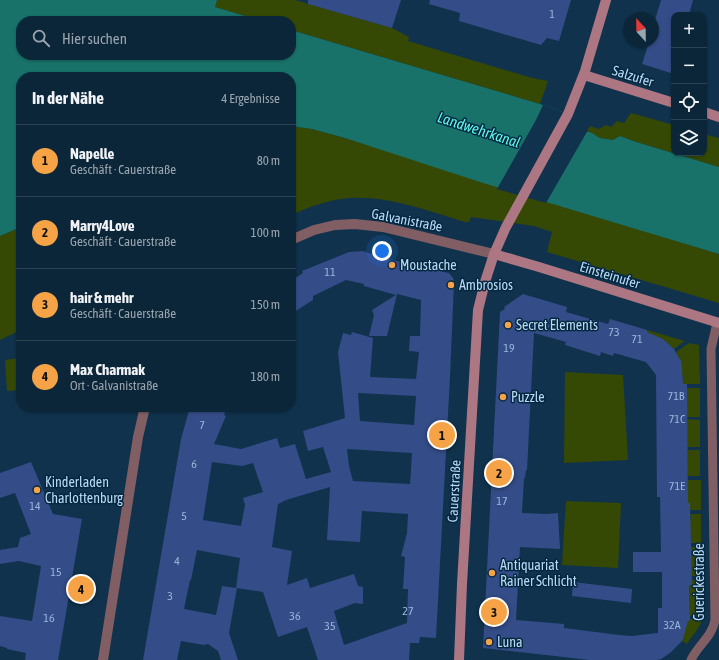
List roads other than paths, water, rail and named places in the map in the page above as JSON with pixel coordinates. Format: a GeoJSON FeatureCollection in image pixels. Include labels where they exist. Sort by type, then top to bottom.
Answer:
{"type":"FeatureCollection","features":[{"type":"Feature","properties":{"kind":"street","name":"Cauerstraße"},"geometry":{"type":"LineString","coordinates":[[459,660],[478,310],[494,254],[506,227],[568,114],[584,75],[606,0]]}},
{"type":"Feature","properties":{"kind":"street","name":"Salzufer"},"geometry":{"type":"LineString","coordinates":[[584,75],[671,102]]}},
{"type":"Feature","properties":{"kind":"street"},"geometry":{"type":"LineString","coordinates":[[707,113],[719,117]]}},
{"type":"Feature","properties":{"kind":"street","name":"Galvanistraße"},"geometry":{"type":"LineString","coordinates":[[296,238],[314,230],[335,225],[355,224],[383,227],[494,254]]}},
{"type":"Feature","properties":{"kind":"street","name":"Einsteinufer"},"geometry":{"type":"LineString","coordinates":[[494,254],[718,323]]}},
{"type":"Feature","properties":{"kind":"street"},"geometry":{"type":"LineString","coordinates":[[103,660],[138,437],[144,412]]}},
{"type":"Feature","properties":{"kind":"lane","name":"Einsteinufer"},"geometry":{"type":"LineString","coordinates":[[713,497],[711,349],[718,323]]}},
{"type":"Feature","properties":{"kind":"lane","name":"Guerickestraße"},"geometry":{"type":"LineString","coordinates":[[691,660],[697,649],[711,634],[715,620],[713,497]]}},
{"type":"Feature","properties":{"kind":"water","name":"Landwehrkanal"},"geometry":{"type":"Polygon","coordinates":[[[0,0],[217,0],[215,7],[245,16],[16,16],[16,60],[296,60],[296,31],[540,104],[568,114],[563,124],[592,133],[600,138],[613,140],[620,136],[671,152],[671,156],[683,156],[719,167],[719,254],[483,183],[345,138],[312,129],[296,127],[296,72],[16,72],[16,229],[0,236],[0,0]]]}},
{"type":"Feature","properties":{"kind":"place","name":"Moustache"},"geometry":{"type":"Point","coordinates":[392,265]}},
{"type":"Feature","properties":{"kind":"place","name":"Ambrosios"},"geometry":{"type":"Point","coordinates":[451,285]}},
{"type":"Feature","properties":{"kind":"place","name":"Secret Elements"},"geometry":{"type":"Point","coordinates":[508,325]}},
{"type":"Feature","properties":{"kind":"place","name":"Puzzle"},"geometry":{"type":"Point","coordinates":[503,397]}},
{"type":"Feature","properties":{"kind":"place","name":"Napelle"},"geometry":{"type":"Point","coordinates":[442,435]}},
{"type":"Feature","properties":{"kind":"place","name":"Marry4Love"},"geometry":{"type":"Point","coordinates":[499,473]}},
{"type":"Feature","properties":{"kind":"place","name":"Kinderladen Charlottenburg"},"geometry":{"type":"Point","coordinates":[37,490]}},
{"type":"Feature","properties":{"kind":"place","name":"Antiquariat Rainer Schlicht"},"geometry":{"type":"Point","coordinates":[492,573]}},
{"type":"Feature","properties":{"kind":"place","name":"Max Charmak"},"geometry":{"type":"Point","coordinates":[81,589]}},
{"type":"Feature","properties":{"kind":"place","name":"hair & mehr"},"geometry":{"type":"Point","coordinates":[494,612]}},
{"type":"Feature","properties":{"kind":"place","name":"Luna"},"geometry":{"type":"Point","coordinates":[489,642]}}]}
